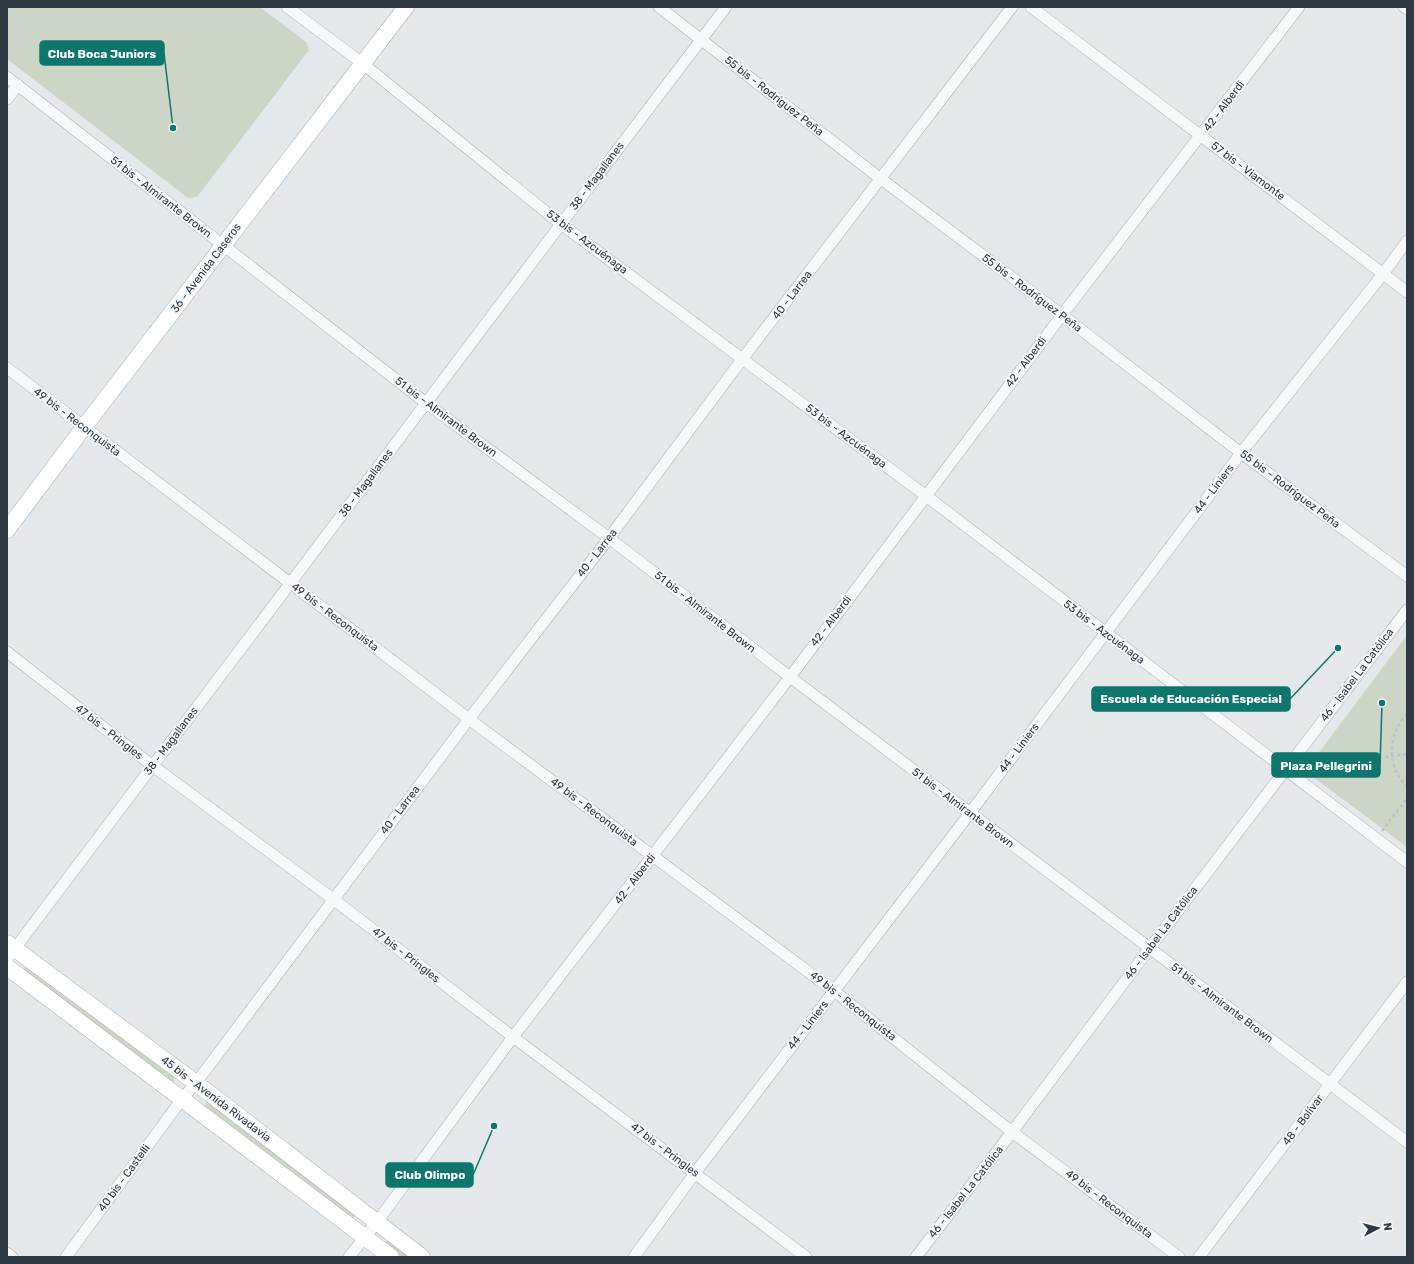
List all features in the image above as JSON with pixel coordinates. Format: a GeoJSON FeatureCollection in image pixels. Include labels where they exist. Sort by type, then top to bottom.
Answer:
{"type":"FeatureCollection","features":[{"type":"Feature","properties":{"kind":"main road","name":"36 - Avenida Caseros"},"geometry":{"type":"LineString","coordinates":[[7,530],[406,7]]}},
{"type":"Feature","properties":{"kind":"main road","name":"45 bis - Avenida Rivadavia"},"geometry":{"type":"LineString","coordinates":[[10,950],[196,1083],[422,1257]]}},
{"type":"Feature","properties":{"kind":"main road","name":"45 bis - Avenida Rivadavia"},"geometry":{"type":"LineString","coordinates":[[7,967],[391,1257]]}},
{"type":"Feature","properties":{"kind":"street","name":"53 bis - Azcuénaga"},"geometry":{"type":"LineString","coordinates":[[287,7],[362,64],[561,224],[743,358],[925,495],[1407,862]]}},
{"type":"Feature","properties":{"kind":"street","name":"55 bis - Rodríguez Peña"},"geometry":{"type":"LineString","coordinates":[[659,7],[1241,453],[1407,576]]}},
{"type":"Feature","properties":{"kind":"street","name":"38 - Magallanes"},"geometry":{"type":"LineString","coordinates":[[10,950],[153,766],[726,7]]}},
{"type":"Feature","properties":{"kind":"street","name":"40 - Larrea"},"geometry":{"type":"LineString","coordinates":[[182,1099],[196,1083],[469,718],[609,538],[743,358],[1012,7]]}},
{"type":"Feature","properties":{"kind":"street","name":"57 bis - Viamonte"},"geometry":{"type":"LineString","coordinates":[[1030,7],[1407,292]]}},
{"type":"Feature","properties":{"kind":"street","name":"42 - Alberdi"},"geometry":{"type":"LineString","coordinates":[[349,1257],[364,1236],[377,1222],[513,1038],[790,677],[925,495],[1299,7]]}},
{"type":"Feature","properties":{"kind":"street","name":"51 bis - Almirante Brown"},"geometry":{"type":"LineString","coordinates":[[7,77],[426,404],[609,538],[790,677],[1407,1142]]}},
{"type":"Feature","properties":{"kind":"street"},"geometry":{"type":"LineString","coordinates":[[7,99],[18,85]]}},
{"type":"Feature","properties":{"kind":"street","name":"44 - Liniers"},"geometry":{"type":"LineString","coordinates":[[634,1257],[695,1173],[970,813],[1241,453],[1383,274],[1407,241]]}},
{"type":"Feature","properties":{"kind":"street","name":"49 bis - Reconquista"},"geometry":{"type":"LineString","coordinates":[[7,368],[84,428],[834,991],[1012,1132],[1179,1257]]}},
{"type":"Feature","properties":{"kind":"street","name":"46 - Isabel La Católica"},"geometry":{"type":"LineString","coordinates":[[916,1257],[1407,610]]}},
{"type":"Feature","properties":{"kind":"street","name":"47 bis - Pringles"},"geometry":{"type":"LineString","coordinates":[[7,652],[153,766],[333,899],[513,1038],[806,1257]]}},
{"type":"Feature","properties":{"kind":"street","name":"48 - Bolívar"},"geometry":{"type":"LineString","coordinates":[[1199,1257],[1407,982]]}},
{"type":"Feature","properties":{"kind":"street","name":"40 bis - Castelli"},"geometry":{"type":"LineString","coordinates":[[66,1257],[182,1099]]}},
{"type":"Feature","properties":{"kind":"street"},"geometry":{"type":"LineString","coordinates":[[7,1253],[12,1257]]}},
{"type":"Feature","properties":{"kind":"path"},"geometry":{"type":"LineString","coordinates":[[1407,714],[1402,719],[1394,735],[1392,752],[1395,770],[1407,786]]}},
{"type":"Feature","properties":{"kind":"path"},"geometry":{"type":"LineString","coordinates":[[1285,770],[1407,754]]}},
{"type":"Feature","properties":{"kind":"path"},"geometry":{"type":"LineString","coordinates":[[1376,839],[1407,798]]}},
{"type":"Feature","properties":{"kind":"green space"},"geometry":{"type":"Polygon","coordinates":[[[7,7],[260,7],[306,42],[309,50],[197,197],[188,198],[7,59],[7,7]]]}},
{"type":"Feature","properties":{"kind":"green space"},"geometry":{"type":"Polygon","coordinates":[[[1407,635],[1407,847],[1305,771],[1407,635]]]}},
{"type":"Feature","properties":{"kind":"green space"},"geometry":{"type":"Polygon","coordinates":[[[26,966],[175,1078],[172,1083],[23,970],[26,966]]]}},
{"type":"Feature","properties":{"kind":"green space"},"geometry":{"type":"Polygon","coordinates":[[[207,1102],[355,1215],[352,1219],[204,1107],[207,1102]]]}},
{"type":"Feature","properties":{"kind":"green space"},"geometry":{"type":"Polygon","coordinates":[[[388,1239],[411,1257],[402,1257],[385,1244],[388,1239]]]}},
{"type":"Feature","properties":{"kind":"place","name":"Club Boca Juniors"},"geometry":{"type":"Point","coordinates":[173,128]}},
{"type":"Feature","properties":{"kind":"place","name":"Escuela de Educación Especial"},"geometry":{"type":"Point","coordinates":[1338,648]}},
{"type":"Feature","properties":{"kind":"place","name":"Plaza Pellegrini"},"geometry":{"type":"Point","coordinates":[1382,703]}},
{"type":"Feature","properties":{"kind":"place","name":"Club Olimpo"},"geometry":{"type":"Point","coordinates":[494,1126]}}]}
